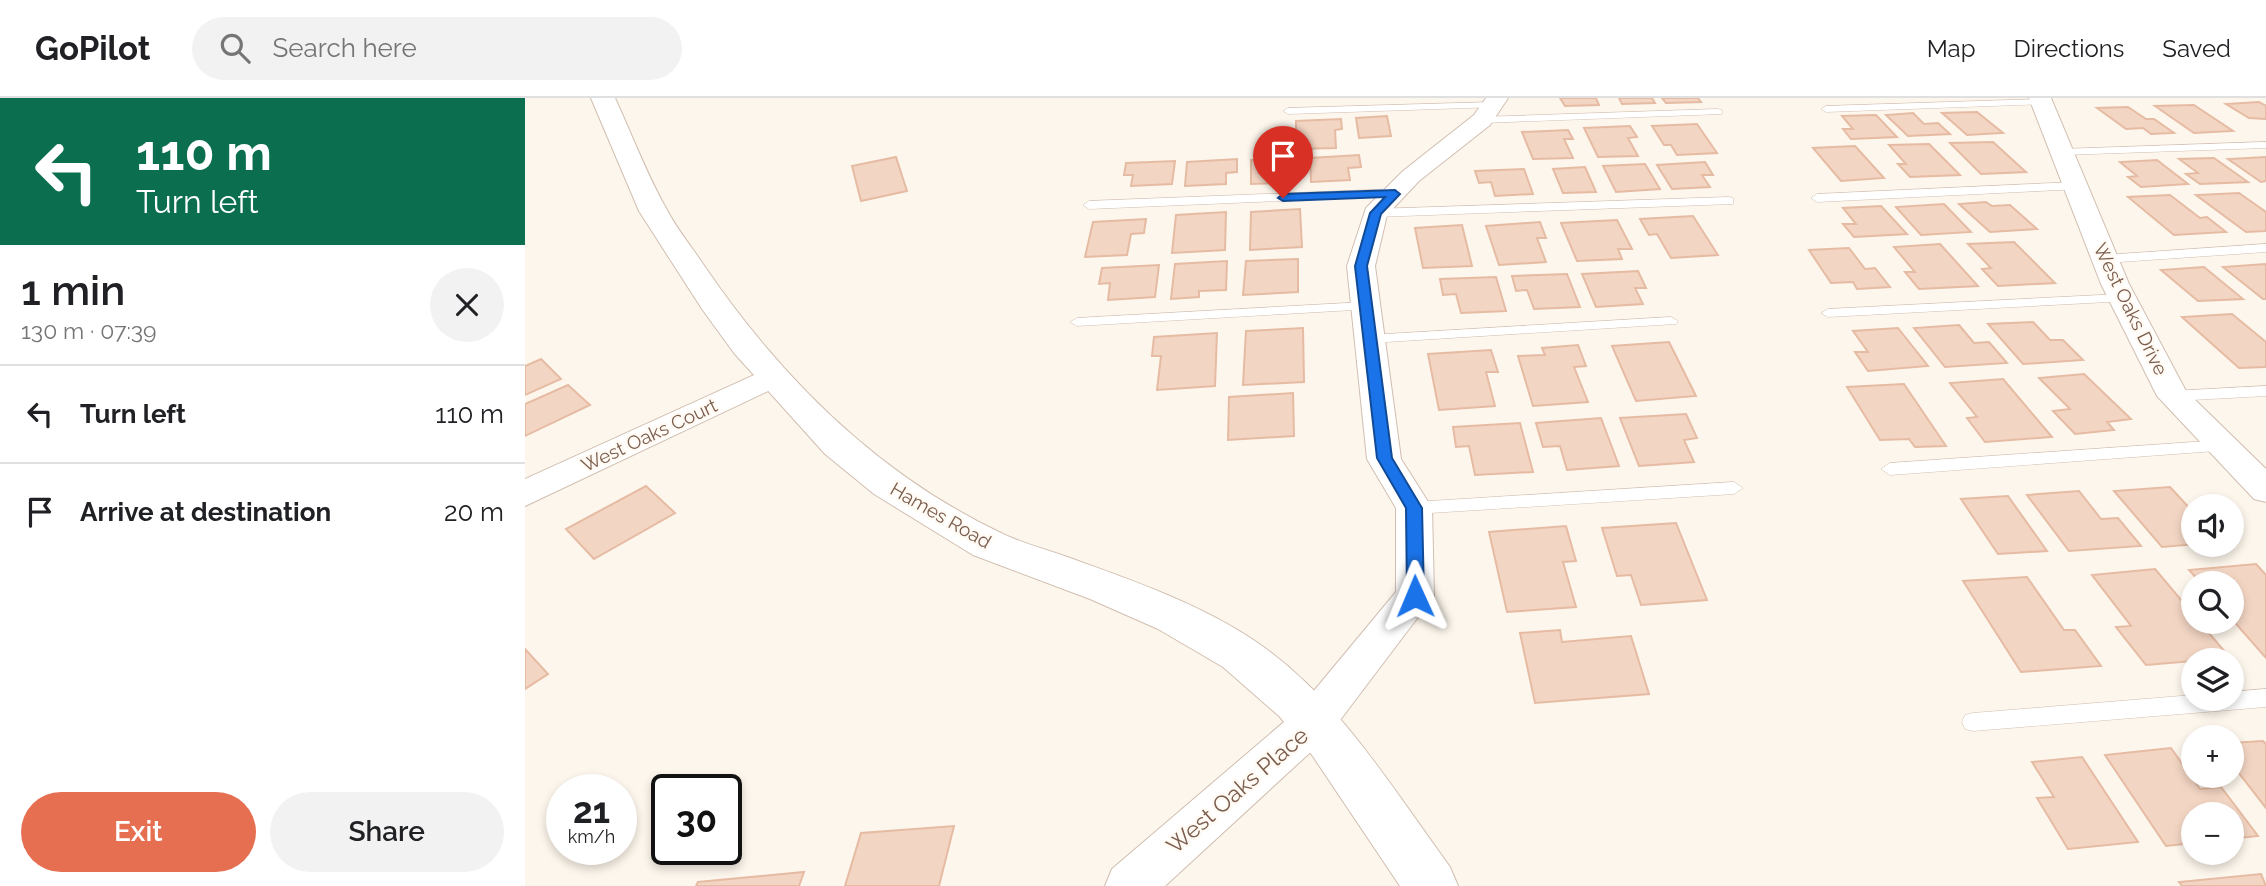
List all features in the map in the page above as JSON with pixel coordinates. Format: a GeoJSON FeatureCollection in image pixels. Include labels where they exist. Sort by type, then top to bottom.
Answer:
{"type":"FeatureCollection","features":[{"type":"Feature","properties":{"kind":"street","name":"Hames Road"},"geometry":{"type":"LineString","coordinates":[[603,98],[653,211],[718,309],[746,346],[838,444],[888,485],[987,544],[1105,587],[1173,617],[1238,654],[1295,702],[1329,740],[1431,886]]}},
{"type":"Feature","properties":{"kind":"street","name":"West Oaks Drive"},"geometry":{"type":"LineString","coordinates":[[2041,100],[2122,298],[2173,396],[2266,491]]}},
{"type":"Feature","properties":{"kind":"street"},"geometry":{"type":"LineString","coordinates":[[1414,508],[1384,458],[1361,266],[1385,203],[1491,108]]}},
{"type":"Feature","properties":{"kind":"street","name":"West Oaks Court"},"geometry":{"type":"LineString","coordinates":[[525,494],[774,376]]}},
{"type":"Feature","properties":{"kind":"street","name":"West Oaks Place"},"geometry":{"type":"LineString","coordinates":[[1129,886],[1313,723],[1415,596],[1414,508]]}},
{"type":"Feature","properties":{"kind":"lane"},"geometry":{"type":"LineString","coordinates":[[1826,109],[2041,100]]}},
{"type":"Feature","properties":{"kind":"lane"},"geometry":{"type":"LineString","coordinates":[[1288,111],[1491,108],[1718,112]]}},
{"type":"Feature","properties":{"kind":"lane"},"geometry":{"type":"LineString","coordinates":[[2062,152],[2266,145]]}},
{"type":"Feature","properties":{"kind":"lane"},"geometry":{"type":"LineString","coordinates":[[1817,198],[2076,186]]}},
{"type":"Feature","properties":{"kind":"lane"},"geometry":{"type":"LineString","coordinates":[[1089,205],[1729,201]]}},
{"type":"Feature","properties":{"kind":"lane"},"geometry":{"type":"LineString","coordinates":[[2105,259],[2266,247]]}},
{"type":"Feature","properties":{"kind":"lane"},"geometry":{"type":"LineString","coordinates":[[1828,313],[2122,298]]}},
{"type":"Feature","properties":{"kind":"lane"},"geometry":{"type":"LineString","coordinates":[[1077,322],[1366,306]]}},
{"type":"Feature","properties":{"kind":"lane"},"geometry":{"type":"LineString","coordinates":[[1370,339],[1671,321]]}},
{"type":"Feature","properties":{"kind":"lane"},"geometry":{"type":"LineString","coordinates":[[2173,396],[2266,391]]}},
{"type":"Feature","properties":{"kind":"lane"},"geometry":{"type":"LineString","coordinates":[[1889,469],[2223,446]]}},
{"type":"Feature","properties":{"kind":"lane"},"geometry":{"type":"LineString","coordinates":[[1414,508],[1734,488]]}},
{"type":"Feature","properties":{"kind":"lane"},"geometry":{"type":"LineString","coordinates":[[1973,722],[2266,698]]}},
{"type":"Feature","properties":{"kind":"building"},"geometry":{"type":"Polygon","coordinates":[[[1560,98],[1596,98],[1599,105],[1565,106],[1560,98]]]}},
{"type":"Feature","properties":{"kind":"building"},"geometry":{"type":"Polygon","coordinates":[[[1619,98],[1652,98],[1655,103],[1622,104],[1619,98]]]}},
{"type":"Feature","properties":{"kind":"building"},"geometry":{"type":"Polygon","coordinates":[[[1662,98],[1698,98],[1701,102],[1666,103],[1662,98]]]}},
{"type":"Feature","properties":{"kind":"building"},"geometry":{"type":"Polygon","coordinates":[[[2259,102],[2266,106],[2266,119],[2249,118],[2226,104],[2259,102]]]}},
{"type":"Feature","properties":{"kind":"building"},"geometry":{"type":"Polygon","coordinates":[[[2194,105],[2233,131],[2194,133],[2155,106],[2194,105]]]}},
{"type":"Feature","properties":{"kind":"building"},"geometry":{"type":"Polygon","coordinates":[[[2128,107],[2146,119],[2154,119],[2174,133],[2151,134],[2143,128],[2126,129],[2097,108],[2128,107]]]}},
{"type":"Feature","properties":{"kind":"building"},"geometry":{"type":"Polygon","coordinates":[[[1977,112],[2003,133],[1967,135],[1942,113],[1977,112]]]}},
{"type":"Feature","properties":{"kind":"building"},"geometry":{"type":"Polygon","coordinates":[[[1913,113],[1924,124],[1938,123],[1950,134],[1908,136],[1886,115],[1913,113]]]}},
{"type":"Feature","properties":{"kind":"building"},"geometry":{"type":"Polygon","coordinates":[[[1876,115],[1897,137],[1851,139],[1843,129],[1853,129],[1842,116],[1876,115]]]}},
{"type":"Feature","properties":{"kind":"building"},"geometry":{"type":"Polygon","coordinates":[[[1387,116],[1391,136],[1359,138],[1356,118],[1387,116]]]}},
{"type":"Feature","properties":{"kind":"building"},"geometry":{"type":"Polygon","coordinates":[[[1341,119],[1342,129],[1335,130],[1336,148],[1296,149],[1296,121],[1341,119]]]}},
{"type":"Feature","properties":{"kind":"building"},"geometry":{"type":"Polygon","coordinates":[[[1697,124],[1717,153],[1677,155],[1671,145],[1664,145],[1652,126],[1697,124]]]}},
{"type":"Feature","properties":{"kind":"building"},"geometry":{"type":"Polygon","coordinates":[[[1630,126],[1637,137],[1628,138],[1638,156],[1598,157],[1584,128],[1630,126]]]}},
{"type":"Feature","properties":{"kind":"building"},"geometry":{"type":"Polygon","coordinates":[[[1568,130],[1573,139],[1564,139],[1573,158],[1533,159],[1522,132],[1568,130]]]}},
{"type":"Feature","properties":{"kind":"building"},"geometry":{"type":"Polygon","coordinates":[[[1993,142],[2026,172],[1981,174],[1950,143],[1993,142]]]}},
{"type":"Feature","properties":{"kind":"building"},"geometry":{"type":"Polygon","coordinates":[[[1929,144],[1960,175],[1910,177],[1898,164],[1906,164],[1889,145],[1929,144]]]}},
{"type":"Feature","properties":{"kind":"building"},"geometry":{"type":"Polygon","coordinates":[[[1855,146],[1884,178],[1841,181],[1813,148],[1855,146]]]}},
{"type":"Feature","properties":{"kind":"building"},"geometry":{"type":"Polygon","coordinates":[[[1359,155],[1361,167],[1348,168],[1350,180],[1311,182],[1310,158],[1359,155]]]}},
{"type":"Feature","properties":{"kind":"building"},"geometry":{"type":"Polygon","coordinates":[[[896,157],[907,191],[861,201],[852,166],[896,157]]]}},
{"type":"Feature","properties":{"kind":"building"},"geometry":{"type":"Polygon","coordinates":[[[2266,157],[2266,181],[2261,182],[2228,159],[2266,157]]]}},
{"type":"Feature","properties":{"kind":"building"},"geometry":{"type":"Polygon","coordinates":[[[1297,158],[1298,172],[1280,173],[1281,183],[1251,184],[1251,160],[1297,158]]]}},
{"type":"Feature","properties":{"kind":"building"},"geometry":{"type":"Polygon","coordinates":[[[2214,158],[2248,182],[2200,184],[2186,174],[2198,173],[2179,159],[2214,158]]]}},
{"type":"Feature","properties":{"kind":"building"},"geometry":{"type":"Polygon","coordinates":[[[1237,159],[1237,172],[1226,173],[1226,184],[1185,186],[1187,162],[1237,159]]]}},
{"type":"Feature","properties":{"kind":"building"},"geometry":{"type":"Polygon","coordinates":[[[2157,160],[2188,184],[2141,187],[2128,177],[2137,176],[2120,162],[2157,160]]]}},
{"type":"Feature","properties":{"kind":"building"},"geometry":{"type":"Polygon","coordinates":[[[1175,161],[1172,184],[1131,186],[1133,175],[1124,175],[1126,163],[1175,161]]]}},
{"type":"Feature","properties":{"kind":"building"},"geometry":{"type":"Polygon","coordinates":[[[1705,162],[1713,175],[1702,175],[1710,187],[1672,189],[1657,165],[1705,162]]]}},
{"type":"Feature","properties":{"kind":"building"},"geometry":{"type":"Polygon","coordinates":[[[1645,164],[1660,189],[1616,192],[1603,166],[1645,164]]]}},
{"type":"Feature","properties":{"kind":"building"},"geometry":{"type":"Polygon","coordinates":[[[1585,167],[1596,192],[1563,193],[1553,169],[1585,167]]]}},
{"type":"Feature","properties":{"kind":"building"},"geometry":{"type":"Polygon","coordinates":[[[1524,169],[1533,194],[1495,196],[1491,182],[1479,183],[1475,171],[1524,169]]]}},
{"type":"Feature","properties":{"kind":"building"},"geometry":{"type":"Polygon","coordinates":[[[2239,193],[2266,212],[2266,231],[2246,232],[2196,195],[2239,193]]]}},
{"type":"Feature","properties":{"kind":"building"},"geometry":{"type":"Polygon","coordinates":[[[2170,195],[2200,218],[2207,217],[2226,232],[2174,235],[2128,197],[2170,195]]]}},
{"type":"Feature","properties":{"kind":"building"},"geometry":{"type":"Polygon","coordinates":[[[1986,202],[1992,206],[2010,205],[2037,229],[1990,232],[1959,204],[1986,202]]]}},
{"type":"Feature","properties":{"kind":"building"},"geometry":{"type":"Polygon","coordinates":[[[1944,204],[1971,232],[1921,235],[1896,207],[1944,204]]]}},
{"type":"Feature","properties":{"kind":"building"},"geometry":{"type":"Polygon","coordinates":[[[1881,206],[1907,234],[1854,237],[1843,224],[1856,224],[1843,208],[1881,206]]]}},
{"type":"Feature","properties":{"kind":"building"},"geometry":{"type":"Polygon","coordinates":[[[1300,209],[1302,247],[1250,250],[1251,212],[1300,209]]]}},
{"type":"Feature","properties":{"kind":"building"},"geometry":{"type":"Polygon","coordinates":[[[1226,212],[1225,250],[1172,253],[1176,215],[1226,212]]]}},
{"type":"Feature","properties":{"kind":"building"},"geometry":{"type":"Polygon","coordinates":[[[1693,216],[1718,255],[1671,258],[1657,234],[1649,235],[1640,219],[1693,216]]]}},
{"type":"Feature","properties":{"kind":"building"},"geometry":{"type":"Polygon","coordinates":[[[1146,219],[1144,233],[1131,234],[1127,255],[1085,257],[1093,222],[1146,219]]]}},
{"type":"Feature","properties":{"kind":"building"},"geometry":{"type":"Polygon","coordinates":[[[1617,220],[1632,249],[1618,249],[1622,259],[1577,261],[1561,223],[1617,220]]]}},
{"type":"Feature","properties":{"kind":"building"},"geometry":{"type":"Polygon","coordinates":[[[1540,222],[1546,238],[1537,238],[1546,262],[1499,265],[1486,226],[1540,222]]]}},
{"type":"Feature","properties":{"kind":"building"},"geometry":{"type":"Polygon","coordinates":[[[1462,225],[1472,266],[1423,268],[1415,228],[1462,225]]]}},
{"type":"Feature","properties":{"kind":"building"},"geometry":{"type":"Polygon","coordinates":[[[2014,242],[2055,283],[1998,286],[1982,269],[1991,268],[1968,244],[2014,242]]]}},
{"type":"Feature","properties":{"kind":"building"},"geometry":{"type":"Polygon","coordinates":[[[1940,244],[1978,286],[1919,289],[1905,272],[1915,272],[1894,247],[1940,244]]]}},
{"type":"Feature","properties":{"kind":"building"},"geometry":{"type":"Polygon","coordinates":[[[1849,248],[1865,269],[1875,268],[1890,287],[1857,289],[1853,282],[1831,283],[1809,250],[1849,248]]]}},
{"type":"Feature","properties":{"kind":"building"},"geometry":{"type":"Polygon","coordinates":[[[1298,259],[1298,292],[1243,295],[1246,261],[1298,259]]]}},
{"type":"Feature","properties":{"kind":"building"},"geometry":{"type":"Polygon","coordinates":[[[1227,261],[1226,290],[1199,291],[1199,297],[1171,299],[1175,264],[1227,261]]]}},
{"type":"Feature","properties":{"kind":"building"},"geometry":{"type":"Polygon","coordinates":[[[2266,264],[2266,299],[2223,267],[2266,264]]]}},
{"type":"Feature","properties":{"kind":"building"},"geometry":{"type":"Polygon","coordinates":[[[1159,265],[1155,297],[1108,300],[1110,283],[1099,284],[1102,268],[1159,265]]]}},
{"type":"Feature","properties":{"kind":"building"},"geometry":{"type":"Polygon","coordinates":[[[2204,267],[2243,299],[2198,301],[2161,270],[2204,267]]]}},
{"type":"Feature","properties":{"kind":"building"},"geometry":{"type":"Polygon","coordinates":[[[1638,271],[1646,288],[1635,288],[1643,304],[1596,307],[1582,274],[1638,271]]]}},
{"type":"Feature","properties":{"kind":"building"},"geometry":{"type":"Polygon","coordinates":[[[1567,274],[1580,307],[1534,309],[1527,290],[1516,291],[1512,276],[1567,274]]]}},
{"type":"Feature","properties":{"kind":"building"},"geometry":{"type":"Polygon","coordinates":[[[1496,277],[1506,311],[1461,313],[1456,294],[1443,295],[1440,279],[1496,277]]]}},
{"type":"Feature","properties":{"kind":"building"},"geometry":{"type":"Polygon","coordinates":[[[2232,314],[2266,342],[2266,367],[2239,368],[2182,317],[2232,314]]]}},
{"type":"Feature","properties":{"kind":"building"},"geometry":{"type":"Polygon","coordinates":[[[2033,322],[2050,340],[2063,340],[2083,360],[2023,364],[1988,324],[2033,322]]]}},
{"type":"Feature","properties":{"kind":"building"},"geometry":{"type":"Polygon","coordinates":[[[1959,325],[1974,343],[1989,342],[2007,363],[1945,367],[1914,328],[1959,325]]]}},
{"type":"Feature","properties":{"kind":"building"},"geometry":{"type":"Polygon","coordinates":[[[1303,328],[1304,382],[1243,385],[1246,331],[1303,328]]]}},
{"type":"Feature","properties":{"kind":"building"},"geometry":{"type":"Polygon","coordinates":[[[1898,328],[1928,366],[1868,371],[1855,352],[1868,352],[1853,331],[1898,328]]]}},
{"type":"Feature","properties":{"kind":"building"},"geometry":{"type":"Polygon","coordinates":[[[1217,333],[1215,386],[1157,390],[1161,356],[1152,356],[1154,337],[1217,333]]]}},
{"type":"Feature","properties":{"kind":"building"},"geometry":{"type":"Polygon","coordinates":[[[1669,342],[1696,396],[1636,401],[1612,346],[1669,342]]]}},
{"type":"Feature","properties":{"kind":"building"},"geometry":{"type":"Polygon","coordinates":[[[1578,345],[1586,366],[1574,367],[1588,402],[1533,406],[1518,356],[1545,355],[1542,348],[1578,345]]]}},
{"type":"Feature","properties":{"kind":"building"},"geometry":{"type":"Polygon","coordinates":[[[1491,350],[1498,372],[1486,372],[1495,406],[1439,410],[1428,354],[1491,350]]]}},
{"type":"Feature","properties":{"kind":"building"},"geometry":{"type":"Polygon","coordinates":[[[541,359],[561,379],[525,395],[525,366],[541,359]]]}},
{"type":"Feature","properties":{"kind":"building"},"geometry":{"type":"Polygon","coordinates":[[[2084,374],[2131,419],[2107,422],[2114,430],[2075,434],[2053,411],[2070,409],[2039,378],[2084,374]]]}},
{"type":"Feature","properties":{"kind":"building"},"geometry":{"type":"Polygon","coordinates":[[[2003,379],[2052,437],[1985,442],[1967,418],[1977,417],[1950,383],[2003,379]]]}},
{"type":"Feature","properties":{"kind":"building"},"geometry":{"type":"Polygon","coordinates":[[[1904,384],[1946,446],[1915,447],[1909,439],[1880,440],[1847,387],[1904,384]]]}},
{"type":"Feature","properties":{"kind":"building"},"geometry":{"type":"Polygon","coordinates":[[[568,385],[590,405],[525,436],[525,404],[568,385]]]}},
{"type":"Feature","properties":{"kind":"building"},"geometry":{"type":"Polygon","coordinates":[[[1293,393],[1294,436],[1228,440],[1229,397],[1293,393]]]}},
{"type":"Feature","properties":{"kind":"building"},"geometry":{"type":"Polygon","coordinates":[[[1686,414],[1697,438],[1684,440],[1694,462],[1639,466],[1620,418],[1686,414]]]}},
{"type":"Feature","properties":{"kind":"building"},"geometry":{"type":"Polygon","coordinates":[[[1601,418],[1619,466],[1567,470],[1560,446],[1543,447],[1536,423],[1601,418]]]}},
{"type":"Feature","properties":{"kind":"building"},"geometry":{"type":"Polygon","coordinates":[[[1520,423],[1533,472],[1475,475],[1469,446],[1456,447],[1453,427],[1520,423]]]}},
{"type":"Feature","properties":{"kind":"building"},"geometry":{"type":"Polygon","coordinates":[[[646,486],[675,513],[594,559],[566,529],[646,486]]]}},
{"type":"Feature","properties":{"kind":"building"},"geometry":{"type":"Polygon","coordinates":[[[2170,487],[2181,499],[2181,545],[2162,547],[2114,491],[2170,487]]]}},
{"type":"Feature","properties":{"kind":"building"},"geometry":{"type":"Polygon","coordinates":[[[2079,491],[2101,519],[2118,518],[2141,546],[2069,551],[2027,495],[2079,491]]]}},
{"type":"Feature","properties":{"kind":"building"},"geometry":{"type":"Polygon","coordinates":[[[2008,496],[2047,551],[1998,554],[1961,499],[2008,496]]]}},
{"type":"Feature","properties":{"kind":"building"},"geometry":{"type":"Polygon","coordinates":[[[1676,523],[1707,600],[1641,605],[1631,575],[1617,576],[1602,528],[1676,523]]]}},
{"type":"Feature","properties":{"kind":"building"},"geometry":{"type":"Polygon","coordinates":[[[1566,526],[1576,561],[1563,562],[1576,607],[1507,612],[1489,532],[1566,526]]]}},
{"type":"Feature","properties":{"kind":"building"},"geometry":{"type":"Polygon","coordinates":[[[2256,564],[2266,575],[2266,658],[2244,633],[2244,571],[2189,570],[2256,564]]]}},
{"type":"Feature","properties":{"kind":"building"},"geometry":{"type":"Polygon","coordinates":[[[2155,569],[2181,600],[2181,634],[2210,634],[2222,648],[2181,648],[2181,662],[2146,665],[2116,627],[2131,626],[2092,575],[2155,569]]]}},
{"type":"Feature","properties":{"kind":"building"},"geometry":{"type":"Polygon","coordinates":[[[2027,577],[2064,630],[2075,630],[2101,666],[2021,672],[1963,581],[2027,577]]]}},
{"type":"Feature","properties":{"kind":"building"},"geometry":{"type":"Polygon","coordinates":[[[1560,630],[1562,642],[1631,636],[1649,694],[1535,703],[1520,633],[1560,630]]]}},
{"type":"Feature","properties":{"kind":"building"},"geometry":{"type":"Polygon","coordinates":[[[525,649],[548,674],[525,689],[525,649]]]}},
{"type":"Feature","properties":{"kind":"building"},"geometry":{"type":"Polygon","coordinates":[[[2263,741],[2266,744],[2266,808],[2244,780],[2244,742],[2263,741]]]}},
{"type":"Feature","properties":{"kind":"building"},"geometry":{"type":"Polygon","coordinates":[[[2171,748],[2181,762],[2181,788],[2222,788],[2232,802],[2181,802],[2181,844],[2166,846],[2105,755],[2171,748]]]}},
{"type":"Feature","properties":{"kind":"building"},"geometry":{"type":"Polygon","coordinates":[[[2082,757],[2138,842],[2068,849],[2037,798],[2054,797],[2032,762],[2082,757]]]}},
{"type":"Feature","properties":{"kind":"building"},"geometry":{"type":"Polygon","coordinates":[[[2244,817],[2258,836],[2244,838],[2244,817]]]}},
{"type":"Feature","properties":{"kind":"building"},"geometry":{"type":"Polygon","coordinates":[[[954,826],[939,886],[845,886],[861,833],[954,826]]]}},
{"type":"Feature","properties":{"kind":"building"},"geometry":{"type":"Polygon","coordinates":[[[804,872],[799,886],[696,886],[698,882],[804,872]]]}},
{"type":"Feature","properties":{"kind":"building"},"geometry":{"type":"Polygon","coordinates":[[[2261,874],[2266,886],[2182,886],[2179,882],[2261,874]]]}},
{"type":"Feature","properties":{"kind":"route"},"geometry":{"type":"LineString","coordinates":[[1283,198],[1395,194],[1375,213],[1361,266],[1384,458],[1414,508],[1415,596]]}}]}
